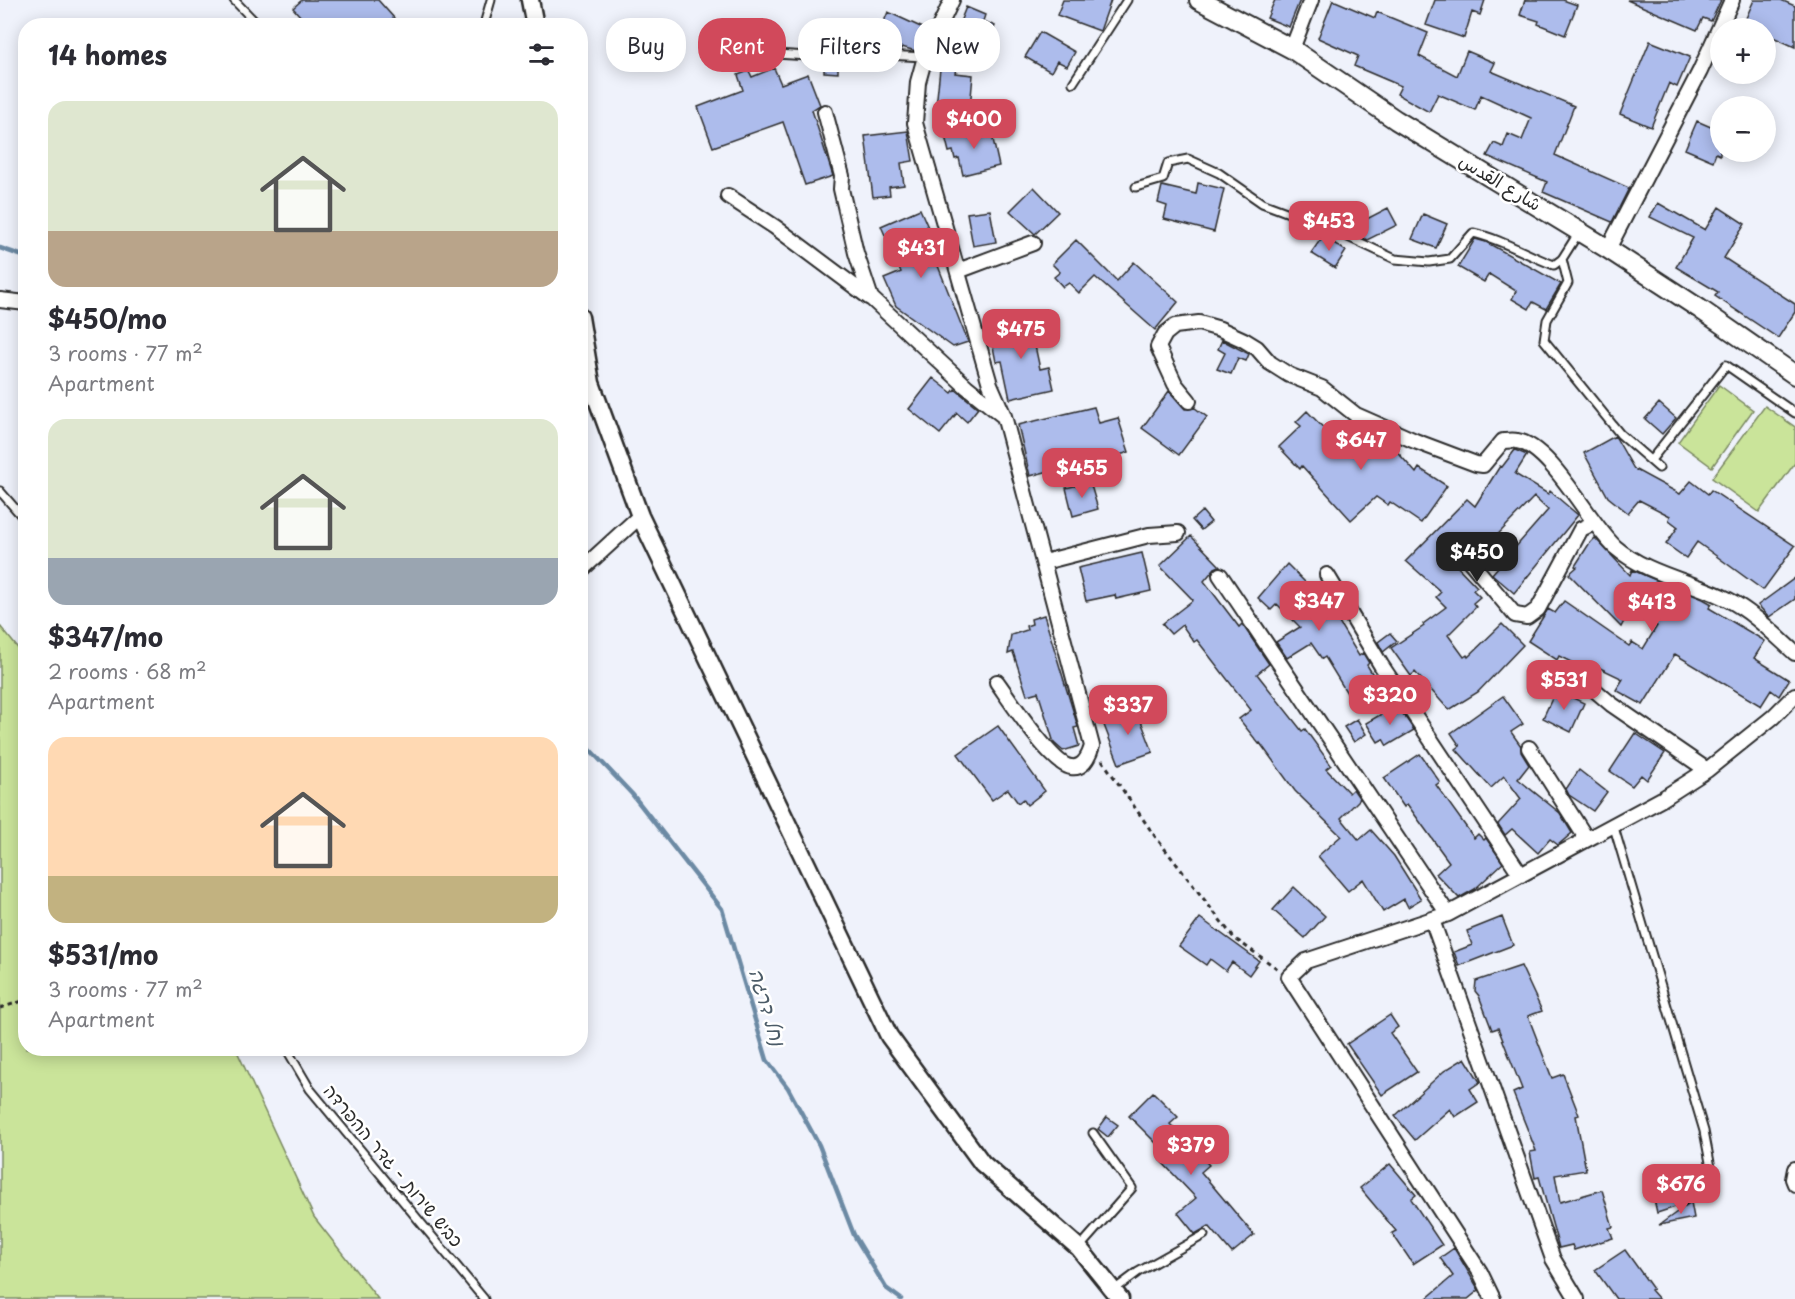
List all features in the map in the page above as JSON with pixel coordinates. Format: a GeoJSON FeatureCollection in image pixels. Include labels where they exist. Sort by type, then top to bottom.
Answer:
{"type":"FeatureCollection","features":[{"type":"Feature","properties":{"kind":"main road","name":"شارع القدس"},"geometry":{"type":"LineString","coordinates":[[1199,0],[1292,49],[1396,120],[1608,249],[1795,375]]}},
{"type":"Feature","properties":{"kind":"street"},"geometry":{"type":"LineString","coordinates":[[530,0],[533,18]]}},
{"type":"Feature","properties":{"kind":"street"},"geometry":{"type":"LineString","coordinates":[[943,18],[952,0]]}},
{"type":"Feature","properties":{"kind":"street"},"geometry":{"type":"LineString","coordinates":[[1292,49],[1311,0]]}},
{"type":"Feature","properties":{"kind":"street"},"geometry":{"type":"LineString","coordinates":[[1608,249],[1700,71],[1732,0]]}},
{"type":"Feature","properties":{"kind":"street"},"geometry":{"type":"LineString","coordinates":[[921,72],[915,123],[990,384],[1004,416],[1092,746],[1088,757],[1081,765],[1072,768],[1060,763],[997,682]]}},
{"type":"Feature","properties":{"kind":"street"},"geometry":{"type":"LineString","coordinates":[[825,112],[842,176],[841,189],[856,253],[870,298]]}},
{"type":"Feature","properties":{"kind":"street"},"geometry":{"type":"LineString","coordinates":[[728,196],[775,227],[870,298],[967,387],[1004,416]]}},
{"type":"Feature","properties":{"kind":"street"},"geometry":{"type":"LineString","coordinates":[[958,271],[1033,243]]}},
{"type":"Feature","properties":{"kind":"street"},"geometry":{"type":"LineString","coordinates":[[0,300],[18,302]]}},
{"type":"Feature","properties":{"kind":"street"},"geometry":{"type":"LineString","coordinates":[[1189,401],[1175,384],[1158,347],[1165,334],[1175,326],[1198,323],[1244,339],[1257,348],[1270,363],[1289,375],[1322,388],[1356,415],[1476,464],[1483,465],[1503,441],[1518,441],[1533,447],[1544,457],[1615,547],[1636,563],[1727,599],[1759,620],[1795,653]]}},
{"type":"Feature","properties":{"kind":"street"},"geometry":{"type":"LineString","coordinates":[[588,366],[591,384],[640,516],[889,1036],[982,1163],[1079,1248],[1117,1295]]}},
{"type":"Feature","properties":{"kind":"street"},"geometry":{"type":"LineString","coordinates":[[588,564],[640,516]]}},
{"type":"Feature","properties":{"kind":"street"},"geometry":{"type":"LineString","coordinates":[[1469,560],[1515,615],[1527,617],[1538,609],[1581,529],[1594,523]]}},
{"type":"Feature","properties":{"kind":"street"},"geometry":{"type":"LineString","coordinates":[[1044,562],[1149,535],[1178,533]]}},
{"type":"Feature","properties":{"kind":"street"},"geometry":{"type":"LineString","coordinates":[[1220,575],[1448,914]]}},
{"type":"Feature","properties":{"kind":"street"},"geometry":{"type":"LineString","coordinates":[[1327,575],[1381,665],[1521,875]]}},
{"type":"Feature","properties":{"kind":"street"},"geometry":{"type":"LineString","coordinates":[[1576,675],[1611,704],[1707,770]]}},
{"type":"Feature","properties":{"kind":"street"},"geometry":{"type":"LineString","coordinates":[[1493,1299],[1480,1272],[1289,977],[1306,961],[1448,914],[1662,799],[1707,770],[1773,717],[1795,695]]}},
{"type":"Feature","properties":{"kind":"street"},"geometry":{"type":"LineString","coordinates":[[1529,748],[1586,838]]}},
{"type":"Feature","properties":{"kind":"street"},"geometry":{"type":"LineString","coordinates":[[1432,920],[1553,1258],[1577,1299]]}},
{"type":"Feature","properties":{"kind":"street"},"geometry":{"type":"LineString","coordinates":[[1795,1169],[1793,1179],[1795,1184]]}},
{"type":"Feature","properties":{"kind":"lane"},"geometry":{"type":"LineString","coordinates":[[234,0],[251,18]]}},
{"type":"Feature","properties":{"kind":"lane"},"geometry":{"type":"LineString","coordinates":[[486,18],[491,0]]}},
{"type":"Feature","properties":{"kind":"lane"},"geometry":{"type":"LineString","coordinates":[[1073,83],[1127,0]]}},
{"type":"Feature","properties":{"kind":"lane"},"geometry":{"type":"LineString","coordinates":[[786,55],[808,56],[846,53],[914,56]]}},
{"type":"Feature","properties":{"kind":"lane"},"geometry":{"type":"LineString","coordinates":[[1136,187],[1163,179],[1168,163],[1188,159],[1219,173],[1262,202],[1329,228],[1395,259],[1429,262],[1450,259],[1473,233],[1496,238],[1530,256],[1554,265],[1562,259],[1579,231]]}},
{"type":"Feature","properties":{"kind":"lane"},"geometry":{"type":"LineString","coordinates":[[1562,259],[1568,283],[1547,320],[1544,340],[1620,434],[1659,468]]}},
{"type":"Feature","properties":{"kind":"lane"},"geometry":{"type":"LineString","coordinates":[[1651,460],[1726,365],[1795,413]]}},
{"type":"Feature","properties":{"kind":"lane"},"geometry":{"type":"LineString","coordinates":[[0,491],[18,511]]}},
{"type":"Feature","properties":{"kind":"lane"},"geometry":{"type":"LineString","coordinates":[[1613,824],[1704,1131],[1712,1173]]}},
{"type":"Feature","properties":{"kind":"lane","name":"כביש שירות - גדר ההפרדה"},"geometry":{"type":"LineString","coordinates":[[291,1056],[310,1089],[484,1299]]}},
{"type":"Feature","properties":{"kind":"lane"},"geometry":{"type":"LineString","coordinates":[[1079,1248],[1132,1188],[1094,1133]]}},
{"type":"Feature","properties":{"kind":"lane"},"geometry":{"type":"LineString","coordinates":[[1117,1295],[1138,1272],[1204,1235]]}},
{"type":"Feature","properties":{"kind":"path"},"geometry":{"type":"LineString","coordinates":[[1092,746],[1154,835],[1234,938],[1289,977]]}},
{"type":"Feature","properties":{"kind":"path"},"geometry":{"type":"LineString","coordinates":[[0,1008],[18,1002]]}},
{"type":"Feature","properties":{"kind":"green space"},"geometry":{"type":"Polygon","coordinates":[[[1719,385],[1753,410],[1712,467],[1678,442],[1719,385]]]}},
{"type":"Feature","properties":{"kind":"green space"},"geometry":{"type":"Polygon","coordinates":[[[1765,406],[1795,427],[1795,463],[1759,512],[1712,478],[1765,406]]]}},
{"type":"Feature","properties":{"kind":"green space"},"geometry":{"type":"Polygon","coordinates":[[[0,626],[18,648],[18,1056],[239,1056],[314,1217],[378,1299],[0,1299],[0,626]]]}},
{"type":"Feature","properties":{"kind":"building"},"geometry":{"type":"Polygon","coordinates":[[[302,0],[378,0],[394,18],[302,18],[293,8],[302,0]]]}},
{"type":"Feature","properties":{"kind":"building"},"geometry":{"type":"Polygon","coordinates":[[[1063,0],[1111,0],[1100,31],[1057,15],[1063,0]]]}},
{"type":"Feature","properties":{"kind":"building"},"geometry":{"type":"Polygon","coordinates":[[[1275,0],[1300,0],[1289,27],[1267,18],[1275,0]]]}},
{"type":"Feature","properties":{"kind":"building"},"geometry":{"type":"Polygon","coordinates":[[[1333,0],[1375,18],[1377,12],[1428,33],[1419,56],[1457,76],[1467,51],[1495,63],[1491,71],[1574,106],[1555,155],[1629,188],[1612,222],[1543,192],[1547,182],[1487,156],[1494,143],[1503,147],[1508,134],[1522,140],[1531,118],[1481,95],[1475,110],[1438,94],[1429,112],[1397,94],[1401,86],[1354,66],[1358,56],[1318,38],[1333,0]]]}},
{"type":"Feature","properties":{"kind":"building"},"geometry":{"type":"Polygon","coordinates":[[[1435,0],[1485,0],[1480,15],[1472,12],[1464,38],[1426,25],[1435,0]]]}},
{"type":"Feature","properties":{"kind":"building"},"geometry":{"type":"Polygon","coordinates":[[[1525,0],[1563,0],[1577,5],[1565,35],[1538,24],[1539,21],[1520,15],[1525,0]]]}},
{"type":"Feature","properties":{"kind":"building"},"geometry":{"type":"Polygon","coordinates":[[[1627,0],[1721,0],[1712,18],[1710,21],[1703,18],[1697,30],[1627,0]]]}},
{"type":"Feature","properties":{"kind":"building"},"geometry":{"type":"Polygon","coordinates":[[[1754,0],[1781,0],[1795,6],[1795,47],[1776,38],[1776,18],[1746,18],[1754,0]]]}},
{"type":"Feature","properties":{"kind":"building"},"geometry":{"type":"Polygon","coordinates":[[[966,7],[985,15],[984,18],[962,18],[966,7]]]}},
{"type":"Feature","properties":{"kind":"building"},"geometry":{"type":"Polygon","coordinates":[[[888,12],[901,18],[885,18],[888,12]]]}},
{"type":"Feature","properties":{"kind":"building"},"geometry":{"type":"Polygon","coordinates":[[[902,18],[914,24],[914,50],[902,47],[902,18]]]}},
{"type":"Feature","properties":{"kind":"building"},"geometry":{"type":"Polygon","coordinates":[[[1040,32],[1075,52],[1067,66],[1057,61],[1051,72],[1025,57],[1040,32]]]}},
{"type":"Feature","properties":{"kind":"building"},"geometry":{"type":"Polygon","coordinates":[[[1650,41],[1690,57],[1677,87],[1669,83],[1651,127],[1620,114],[1650,41]]]}},
{"type":"Feature","properties":{"kind":"building"},"geometry":{"type":"Polygon","coordinates":[[[750,72],[752,77],[764,72],[776,72],[781,84],[808,74],[820,105],[812,110],[833,176],[805,185],[783,122],[713,147],[698,107],[743,90],[738,75],[750,72]]]}},
{"type":"Feature","properties":{"kind":"building"},"geometry":{"type":"Polygon","coordinates":[[[940,72],[973,75],[969,119],[935,116],[940,72]]]}},
{"type":"Feature","properties":{"kind":"building"},"geometry":{"type":"Polygon","coordinates":[[[1697,121],[1710,127],[1710,160],[1685,149],[1697,121]]]}},
{"type":"Feature","properties":{"kind":"building"},"geometry":{"type":"Polygon","coordinates":[[[990,126],[999,166],[963,175],[959,158],[955,159],[953,151],[949,152],[945,136],[990,126]]]}},
{"type":"Feature","properties":{"kind":"building"},"geometry":{"type":"Polygon","coordinates":[[[908,131],[913,161],[901,163],[904,185],[889,187],[890,195],[873,197],[865,136],[908,131]]]}},
{"type":"Feature","properties":{"kind":"building"},"geometry":{"type":"Polygon","coordinates":[[[1198,183],[1224,189],[1214,232],[1164,219],[1167,206],[1158,203],[1162,186],[1196,194],[1198,183]]]}},
{"type":"Feature","properties":{"kind":"building"},"geometry":{"type":"Polygon","coordinates":[[[1034,187],[1058,212],[1035,234],[1010,211],[1034,187]]]}},
{"type":"Feature","properties":{"kind":"building"},"geometry":{"type":"Polygon","coordinates":[[[1658,203],[1705,230],[1719,207],[1745,224],[1724,258],[1795,304],[1795,312],[1778,338],[1715,296],[1718,292],[1676,267],[1693,238],[1650,217],[1658,203]]]}},
{"type":"Feature","properties":{"kind":"building"},"geometry":{"type":"Polygon","coordinates":[[[1388,208],[1397,225],[1367,240],[1361,237],[1355,225],[1388,208]]]}},
{"type":"Feature","properties":{"kind":"building"},"geometry":{"type":"Polygon","coordinates":[[[920,209],[934,241],[929,243],[968,342],[953,347],[896,306],[884,279],[901,272],[881,226],[920,209]]]}},
{"type":"Feature","properties":{"kind":"building"},"geometry":{"type":"Polygon","coordinates":[[[990,210],[996,242],[973,246],[967,213],[990,210]]]}},
{"type":"Feature","properties":{"kind":"building"},"geometry":{"type":"Polygon","coordinates":[[[1423,214],[1447,224],[1436,248],[1412,239],[1423,214]]]}},
{"type":"Feature","properties":{"kind":"building"},"geometry":{"type":"Polygon","coordinates":[[[1323,236],[1346,251],[1335,268],[1311,253],[1323,236]]]}},
{"type":"Feature","properties":{"kind":"building"},"geometry":{"type":"Polygon","coordinates":[[[1475,239],[1486,242],[1561,284],[1546,309],[1533,302],[1529,309],[1512,299],[1516,291],[1489,274],[1484,282],[1458,267],[1475,239]]]}},
{"type":"Feature","properties":{"kind":"building"},"geometry":{"type":"Polygon","coordinates":[[[1076,240],[1117,281],[1134,262],[1178,302],[1155,330],[1095,277],[1079,293],[1069,283],[1063,287],[1054,277],[1060,272],[1052,264],[1076,240]]]}},
{"type":"Feature","properties":{"kind":"building"},"geometry":{"type":"Polygon","coordinates":[[[1029,318],[1040,369],[1049,367],[1054,389],[1010,399],[1002,361],[996,362],[991,337],[1000,336],[999,324],[1029,318]]]}},
{"type":"Feature","properties":{"kind":"building"},"geometry":{"type":"Polygon","coordinates":[[[1222,340],[1249,354],[1246,361],[1238,358],[1231,374],[1217,369],[1225,353],[1218,349],[1222,340]]]}},
{"type":"Feature","properties":{"kind":"building"},"geometry":{"type":"Polygon","coordinates":[[[933,378],[952,393],[955,389],[978,408],[967,422],[957,413],[940,434],[909,409],[933,378]]]}},
{"type":"Feature","properties":{"kind":"building"},"geometry":{"type":"Polygon","coordinates":[[[1169,391],[1185,409],[1195,408],[1207,417],[1179,455],[1142,428],[1169,391]]]}},
{"type":"Feature","properties":{"kind":"building"},"geometry":{"type":"Polygon","coordinates":[[[1659,403],[1676,418],[1662,434],[1645,419],[1659,403]]]}},
{"type":"Feature","properties":{"kind":"building"},"geometry":{"type":"Polygon","coordinates":[[[1094,407],[1099,423],[1118,418],[1129,452],[1085,466],[1083,460],[1052,467],[1053,470],[1030,476],[1018,425],[1094,407]]]}},
{"type":"Feature","properties":{"kind":"building"},"geometry":{"type":"Polygon","coordinates":[[[1307,411],[1345,450],[1367,430],[1384,437],[1416,473],[1419,468],[1447,486],[1421,523],[1390,502],[1388,505],[1376,497],[1351,520],[1302,466],[1300,469],[1279,447],[1301,426],[1296,422],[1307,411]]]}},
{"type":"Feature","properties":{"kind":"building"},"geometry":{"type":"Polygon","coordinates":[[[1615,436],[1634,469],[1680,494],[1691,481],[1708,494],[1711,490],[1795,546],[1763,590],[1697,542],[1686,558],[1666,544],[1678,527],[1669,520],[1670,516],[1639,500],[1628,513],[1608,497],[1584,453],[1615,436]]]}},
{"type":"Feature","properties":{"kind":"building"},"geometry":{"type":"Polygon","coordinates":[[[1515,450],[1527,455],[1515,474],[1548,494],[1550,491],[1578,515],[1514,593],[1492,574],[1548,510],[1534,497],[1480,553],[1474,547],[1461,556],[1457,566],[1477,587],[1473,590],[1480,597],[1473,603],[1476,607],[1448,635],[1464,657],[1467,655],[1468,657],[1502,624],[1523,645],[1478,692],[1449,710],[1415,672],[1411,676],[1391,648],[1424,626],[1423,624],[1446,607],[1436,597],[1441,592],[1406,561],[1467,499],[1475,506],[1500,466],[1502,467],[1515,450]]]}},
{"type":"Feature","properties":{"kind":"building"},"geometry":{"type":"Polygon","coordinates":[[[1090,482],[1098,509],[1073,516],[1066,488],[1090,482]]]}},
{"type":"Feature","properties":{"kind":"building"},"geometry":{"type":"Polygon","coordinates":[[[1202,511],[1211,522],[1201,530],[1192,520],[1202,511]]]}},
{"type":"Feature","properties":{"kind":"building"},"geometry":{"type":"Polygon","coordinates":[[[1191,536],[1220,566],[1215,568],[1204,581],[1239,627],[1242,624],[1269,664],[1257,674],[1302,731],[1305,729],[1331,765],[1326,769],[1349,793],[1353,789],[1360,799],[1341,818],[1359,840],[1371,830],[1394,856],[1421,899],[1408,907],[1404,899],[1383,912],[1363,879],[1348,891],[1318,856],[1341,836],[1295,791],[1260,743],[1239,719],[1251,710],[1197,640],[1194,642],[1182,625],[1171,634],[1162,624],[1193,600],[1160,566],[1191,536]]]}},
{"type":"Feature","properties":{"kind":"building"},"geometry":{"type":"Polygon","coordinates":[[[1595,538],[1630,575],[1632,570],[1703,599],[1712,604],[1709,608],[1765,641],[1754,658],[1789,680],[1779,696],[1771,690],[1761,706],[1675,654],[1643,705],[1616,690],[1623,679],[1598,667],[1595,674],[1559,656],[1557,660],[1528,641],[1548,609],[1555,613],[1564,601],[1629,646],[1632,642],[1643,649],[1657,626],[1629,612],[1621,627],[1569,574],[1577,567],[1575,566],[1595,538]]]}},
{"type":"Feature","properties":{"kind":"building"},"geometry":{"type":"Polygon","coordinates":[[[1142,553],[1151,591],[1116,599],[1115,595],[1086,601],[1078,568],[1142,553]]]}},
{"type":"Feature","properties":{"kind":"building"},"geometry":{"type":"Polygon","coordinates":[[[1287,564],[1322,599],[1324,598],[1359,656],[1363,653],[1369,663],[1367,665],[1380,686],[1353,703],[1325,657],[1322,659],[1311,643],[1287,658],[1276,642],[1300,627],[1277,604],[1271,610],[1258,598],[1287,564]]]}},
{"type":"Feature","properties":{"kind":"building"},"geometry":{"type":"Polygon","coordinates":[[[1795,578],[1795,599],[1769,617],[1758,605],[1795,578]]]}},
{"type":"Feature","properties":{"kind":"building"},"geometry":{"type":"Polygon","coordinates":[[[1044,615],[1078,727],[1074,728],[1079,746],[1063,751],[1054,743],[1038,692],[1027,695],[1013,652],[1008,654],[1011,635],[1027,630],[1026,626],[1032,624],[1031,619],[1044,615]]]}},
{"type":"Feature","properties":{"kind":"building"},"geometry":{"type":"Polygon","coordinates":[[[1390,633],[1397,641],[1383,652],[1378,642],[1390,633]]]}},
{"type":"Feature","properties":{"kind":"building"},"geometry":{"type":"Polygon","coordinates":[[[1556,690],[1584,703],[1571,732],[1543,718],[1556,690]]]}},
{"type":"Feature","properties":{"kind":"building"},"geometry":{"type":"Polygon","coordinates":[[[1503,696],[1523,724],[1511,732],[1521,746],[1521,752],[1529,765],[1518,779],[1560,813],[1572,833],[1558,845],[1550,839],[1538,853],[1512,829],[1505,835],[1498,824],[1521,799],[1504,776],[1491,788],[1456,749],[1460,746],[1451,733],[1503,696]]]}},
{"type":"Feature","properties":{"kind":"building"},"geometry":{"type":"Polygon","coordinates":[[[1397,705],[1414,730],[1387,746],[1383,739],[1378,742],[1366,723],[1397,705]]]}},
{"type":"Feature","properties":{"kind":"building"},"geometry":{"type":"Polygon","coordinates":[[[1136,708],[1153,752],[1119,764],[1102,720],[1136,708]]]}},
{"type":"Feature","properties":{"kind":"building"},"geometry":{"type":"Polygon","coordinates":[[[1357,719],[1366,734],[1354,742],[1344,727],[1357,719]]]}},
{"type":"Feature","properties":{"kind":"building"},"geometry":{"type":"Polygon","coordinates":[[[998,726],[1045,791],[1027,805],[1023,799],[1018,803],[1008,789],[992,800],[958,754],[998,726]]]}},
{"type":"Feature","properties":{"kind":"building"},"geometry":{"type":"Polygon","coordinates":[[[1635,733],[1665,753],[1647,780],[1641,775],[1632,786],[1610,771],[1635,733]]]}},
{"type":"Feature","properties":{"kind":"building"},"geometry":{"type":"Polygon","coordinates":[[[1420,754],[1440,782],[1436,785],[1474,838],[1478,834],[1484,840],[1486,838],[1503,863],[1475,889],[1459,898],[1436,874],[1449,862],[1407,804],[1404,807],[1384,778],[1420,754]]]}},
{"type":"Feature","properties":{"kind":"building"},"geometry":{"type":"Polygon","coordinates":[[[1579,770],[1607,792],[1593,811],[1569,795],[1566,789],[1579,770]]]}},
{"type":"Feature","properties":{"kind":"building"},"geometry":{"type":"Polygon","coordinates":[[[1294,887],[1325,916],[1305,938],[1273,910],[1294,887]]]}},
{"type":"Feature","properties":{"kind":"building"},"geometry":{"type":"Polygon","coordinates":[[[1502,917],[1513,945],[1459,966],[1454,952],[1472,945],[1467,931],[1502,917]]]}},
{"type":"Feature","properties":{"kind":"building"},"geometry":{"type":"Polygon","coordinates":[[[1200,918],[1259,961],[1249,975],[1232,962],[1226,971],[1210,959],[1206,965],[1179,946],[1200,918]]]}},
{"type":"Feature","properties":{"kind":"building"},"geometry":{"type":"Polygon","coordinates":[[[1521,966],[1542,1011],[1528,1016],[1552,1078],[1563,1074],[1579,1115],[1576,1116],[1586,1170],[1555,1175],[1560,1202],[1602,1190],[1613,1227],[1609,1228],[1613,1238],[1574,1250],[1572,1245],[1559,1248],[1539,1177],[1535,1178],[1530,1152],[1536,1151],[1513,1093],[1522,1089],[1498,1028],[1492,1030],[1475,991],[1476,981],[1521,966]]]}},
{"type":"Feature","properties":{"kind":"building"},"geometry":{"type":"Polygon","coordinates":[[[1390,1015],[1398,1027],[1390,1033],[1417,1072],[1382,1095],[1347,1044],[1390,1015]]]}},
{"type":"Feature","properties":{"kind":"building"},"geometry":{"type":"Polygon","coordinates":[[[1465,1058],[1480,1082],[1470,1089],[1478,1102],[1455,1117],[1450,1109],[1415,1140],[1395,1116],[1444,1071],[1465,1058]]]}},
{"type":"Feature","properties":{"kind":"building"},"geometry":{"type":"Polygon","coordinates":[[[1153,1092],[1178,1117],[1170,1124],[1209,1165],[1201,1172],[1254,1235],[1232,1253],[1209,1226],[1195,1234],[1178,1213],[1196,1198],[1160,1160],[1167,1154],[1129,1116],[1153,1092]]]}},
{"type":"Feature","properties":{"kind":"building"},"geometry":{"type":"Polygon","coordinates":[[[1107,1117],[1118,1125],[1108,1137],[1098,1129],[1107,1117]]]}},
{"type":"Feature","properties":{"kind":"building"},"geometry":{"type":"Polygon","coordinates":[[[1390,1164],[1416,1195],[1411,1199],[1442,1245],[1413,1264],[1392,1233],[1396,1231],[1360,1188],[1390,1164]]]}},
{"type":"Feature","properties":{"kind":"building"},"geometry":{"type":"Polygon","coordinates":[[[1685,1177],[1691,1202],[1657,1213],[1651,1185],[1685,1177]]]}},
{"type":"Feature","properties":{"kind":"building"},"geometry":{"type":"Polygon","coordinates":[[[1691,1202],[1694,1218],[1659,1225],[1691,1202]]]}},
{"type":"Feature","properties":{"kind":"building"},"geometry":{"type":"Polygon","coordinates":[[[1454,1248],[1479,1290],[1468,1299],[1426,1299],[1453,1276],[1440,1258],[1454,1248]]]}},
{"type":"Feature","properties":{"kind":"building"},"geometry":{"type":"Polygon","coordinates":[[[1625,1250],[1659,1299],[1616,1299],[1595,1270],[1625,1250]]]}},
{"type":"Feature","properties":{"kind":"waterway","name":"נחל דרגה"},"geometry":{"type":"LineString","coordinates":[[0,248],[18,254]]}},
{"type":"Feature","properties":{"kind":"waterway","name":"נחל דרגה"},"geometry":{"type":"LineString","coordinates":[[588,747],[632,794],[722,909],[767,1060],[788,1088],[819,1145],[854,1235],[886,1288],[901,1299]]}}]}
